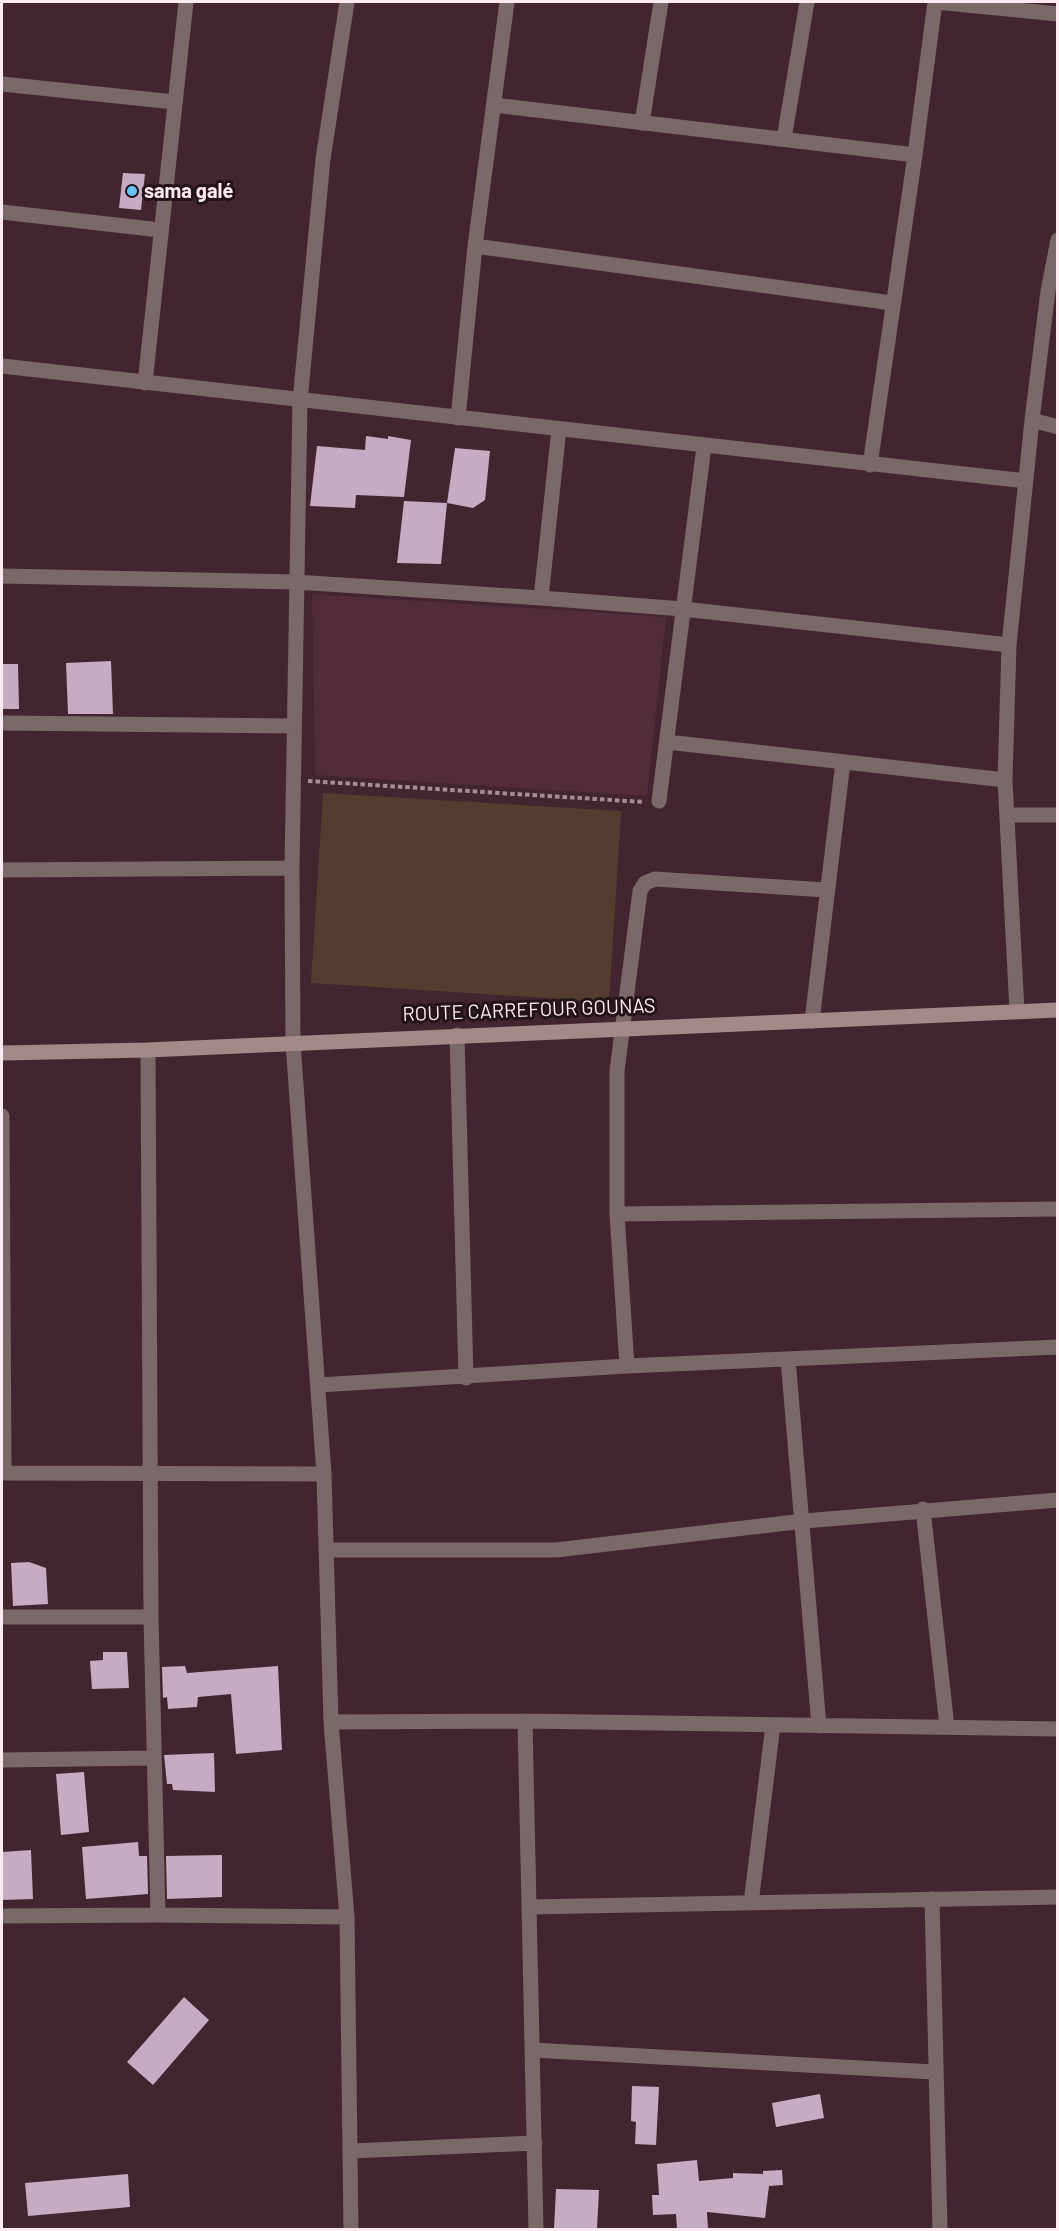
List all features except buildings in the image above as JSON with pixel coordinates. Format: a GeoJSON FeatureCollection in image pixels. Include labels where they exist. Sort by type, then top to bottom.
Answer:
{"type":"FeatureCollection","features":[{"type":"Feature","properties":{"kind":"main road","name":"ROUTE CARREFOUR GOUNAS"},"geometry":{"type":"LineString","coordinates":[[2,1053],[147,1050],[621,1027],[1058,1010]]}},
{"type":"Feature","properties":{"kind":"street"},"geometry":{"type":"LineString","coordinates":[[145,384],[186,2]]}},
{"type":"Feature","properties":{"kind":"street"},"geometry":{"type":"LineString","coordinates":[[347,2],[323,159],[300,400],[292,726],[292,868],[293,1042],[319,1385],[327,1550],[331,1722],[347,1917],[351,2229]]}},
{"type":"Feature","properties":{"kind":"street"},"geometry":{"type":"LineString","coordinates":[[458,418],[476,246],[507,2]]}},
{"type":"Feature","properties":{"kind":"street"},"geometry":{"type":"LineString","coordinates":[[642,123],[661,2]]}},
{"type":"Feature","properties":{"kind":"street"},"geometry":{"type":"LineString","coordinates":[[784,139],[807,2]]}},
{"type":"Feature","properties":{"kind":"street"},"geometry":{"type":"LineString","coordinates":[[870,465],[936,2],[1058,14]]}},
{"type":"Feature","properties":{"kind":"street"},"geometry":{"type":"LineString","coordinates":[[2,84],[174,102]]}},
{"type":"Feature","properties":{"kind":"street"},"geometry":{"type":"LineString","coordinates":[[494,105],[915,155]]}},
{"type":"Feature","properties":{"kind":"street"},"geometry":{"type":"LineString","coordinates":[[2,212],[160,230]]}},
{"type":"Feature","properties":{"kind":"street"},"geometry":{"type":"LineString","coordinates":[[1017,1011],[1005,780],[1009,645],[1032,420],[1053,292],[1058,240]]}},
{"type":"Feature","properties":{"kind":"street"},"geometry":{"type":"LineString","coordinates":[[476,246],[892,303]]}},
{"type":"Feature","properties":{"kind":"street"},"geometry":{"type":"LineString","coordinates":[[2,366],[145,384],[1026,481]]}},
{"type":"Feature","properties":{"kind":"street"},"geometry":{"type":"LineString","coordinates":[[1032,420],[1058,427]]}},
{"type":"Feature","properties":{"kind":"street"},"geometry":{"type":"LineString","coordinates":[[541,598],[559,429]]}},
{"type":"Feature","properties":{"kind":"street"},"geometry":{"type":"LineString","coordinates":[[655,802],[667,742],[704,446]]}},
{"type":"Feature","properties":{"kind":"street"},"geometry":{"type":"LineString","coordinates":[[2,576],[296,582],[541,598],[683,609],[1009,645]]}},
{"type":"Feature","properties":{"kind":"street"},"geometry":{"type":"LineString","coordinates":[[2,723],[292,726]]}},
{"type":"Feature","properties":{"kind":"street"},"geometry":{"type":"LineString","coordinates":[[667,742],[1005,780]]}},
{"type":"Feature","properties":{"kind":"street"},"geometry":{"type":"LineString","coordinates":[[812,1021],[843,762]]}},
{"type":"Feature","properties":{"kind":"street"},"geometry":{"type":"LineString","coordinates":[[1007,814],[1058,815]]}},
{"type":"Feature","properties":{"kind":"street"},"geometry":{"type":"LineString","coordinates":[[2,870],[292,868]]}},
{"type":"Feature","properties":{"kind":"street"},"geometry":{"type":"LineString","coordinates":[[627,1366],[617,1214],[617,1071],[640,891],[645,883],[655,879],[826,890]]}},
{"type":"Feature","properties":{"kind":"street"},"geometry":{"type":"LineString","coordinates":[[457,1035],[466,1378]]}},
{"type":"Feature","properties":{"kind":"street"},"geometry":{"type":"LineString","coordinates":[[147,1050],[152,1472],[151,1617],[158,1915]]}},
{"type":"Feature","properties":{"kind":"street"},"geometry":{"type":"LineString","coordinates":[[2,1116],[3,1473],[324,1473]]}},
{"type":"Feature","properties":{"kind":"street"},"geometry":{"type":"LineString","coordinates":[[617,1214],[1058,1209]]}},
{"type":"Feature","properties":{"kind":"street"},"geometry":{"type":"LineString","coordinates":[[319,1385],[466,1378],[627,1366],[1058,1347]]}},
{"type":"Feature","properties":{"kind":"street"},"geometry":{"type":"LineString","coordinates":[[788,1359],[804,1521],[819,1726]]}},
{"type":"Feature","properties":{"kind":"street"},"geometry":{"type":"LineString","coordinates":[[327,1550],[556,1550],[923,1509],[1058,1500]]}},
{"type":"Feature","properties":{"kind":"street"},"geometry":{"type":"LineString","coordinates":[[923,1509],[947,1728]]}},
{"type":"Feature","properties":{"kind":"street"},"geometry":{"type":"LineString","coordinates":[[2,1617],[151,1617]]}},
{"type":"Feature","properties":{"kind":"street"},"geometry":{"type":"LineString","coordinates":[[331,1722],[525,1721],[1058,1729]]}},
{"type":"Feature","properties":{"kind":"street"},"geometry":{"type":"LineString","coordinates":[[525,1721],[536,2229]]}},
{"type":"Feature","properties":{"kind":"street"},"geometry":{"type":"LineString","coordinates":[[751,1903],[773,1725]]}},
{"type":"Feature","properties":{"kind":"street"},"geometry":{"type":"LineString","coordinates":[[2,1760],[153,1758]]}},
{"type":"Feature","properties":{"kind":"street"},"geometry":{"type":"LineString","coordinates":[[529,1907],[1058,1897]]}},
{"type":"Feature","properties":{"kind":"street"},"geometry":{"type":"LineString","coordinates":[[932,1899],[934,2072],[940,2229]]}},
{"type":"Feature","properties":{"kind":"street"},"geometry":{"type":"LineString","coordinates":[[2,1916],[347,1917]]}},
{"type":"Feature","properties":{"kind":"street"},"geometry":{"type":"LineString","coordinates":[[532,2050],[934,2072]]}},
{"type":"Feature","properties":{"kind":"street"},"geometry":{"type":"LineString","coordinates":[[350,2151],[534,2143]]}},
{"type":"Feature","properties":{"kind":"path"},"geometry":{"type":"LineString","coordinates":[[292,780],[655,802]]}},
{"type":"Feature","properties":{"kind":"shaded area"},"geometry":{"type":"Polygon","coordinates":[[[312,594],[666,617],[647,796],[315,775],[312,594]]]}},
{"type":"Feature","properties":{"kind":"shaded area"},"geometry":{"type":"Polygon","coordinates":[[[323,793],[621,811],[609,1002],[311,983],[323,793]]]}},
{"type":"Feature","properties":{"kind":"place","name":"sama galé"},"geometry":{"type":"Point","coordinates":[132,191]}}]}
